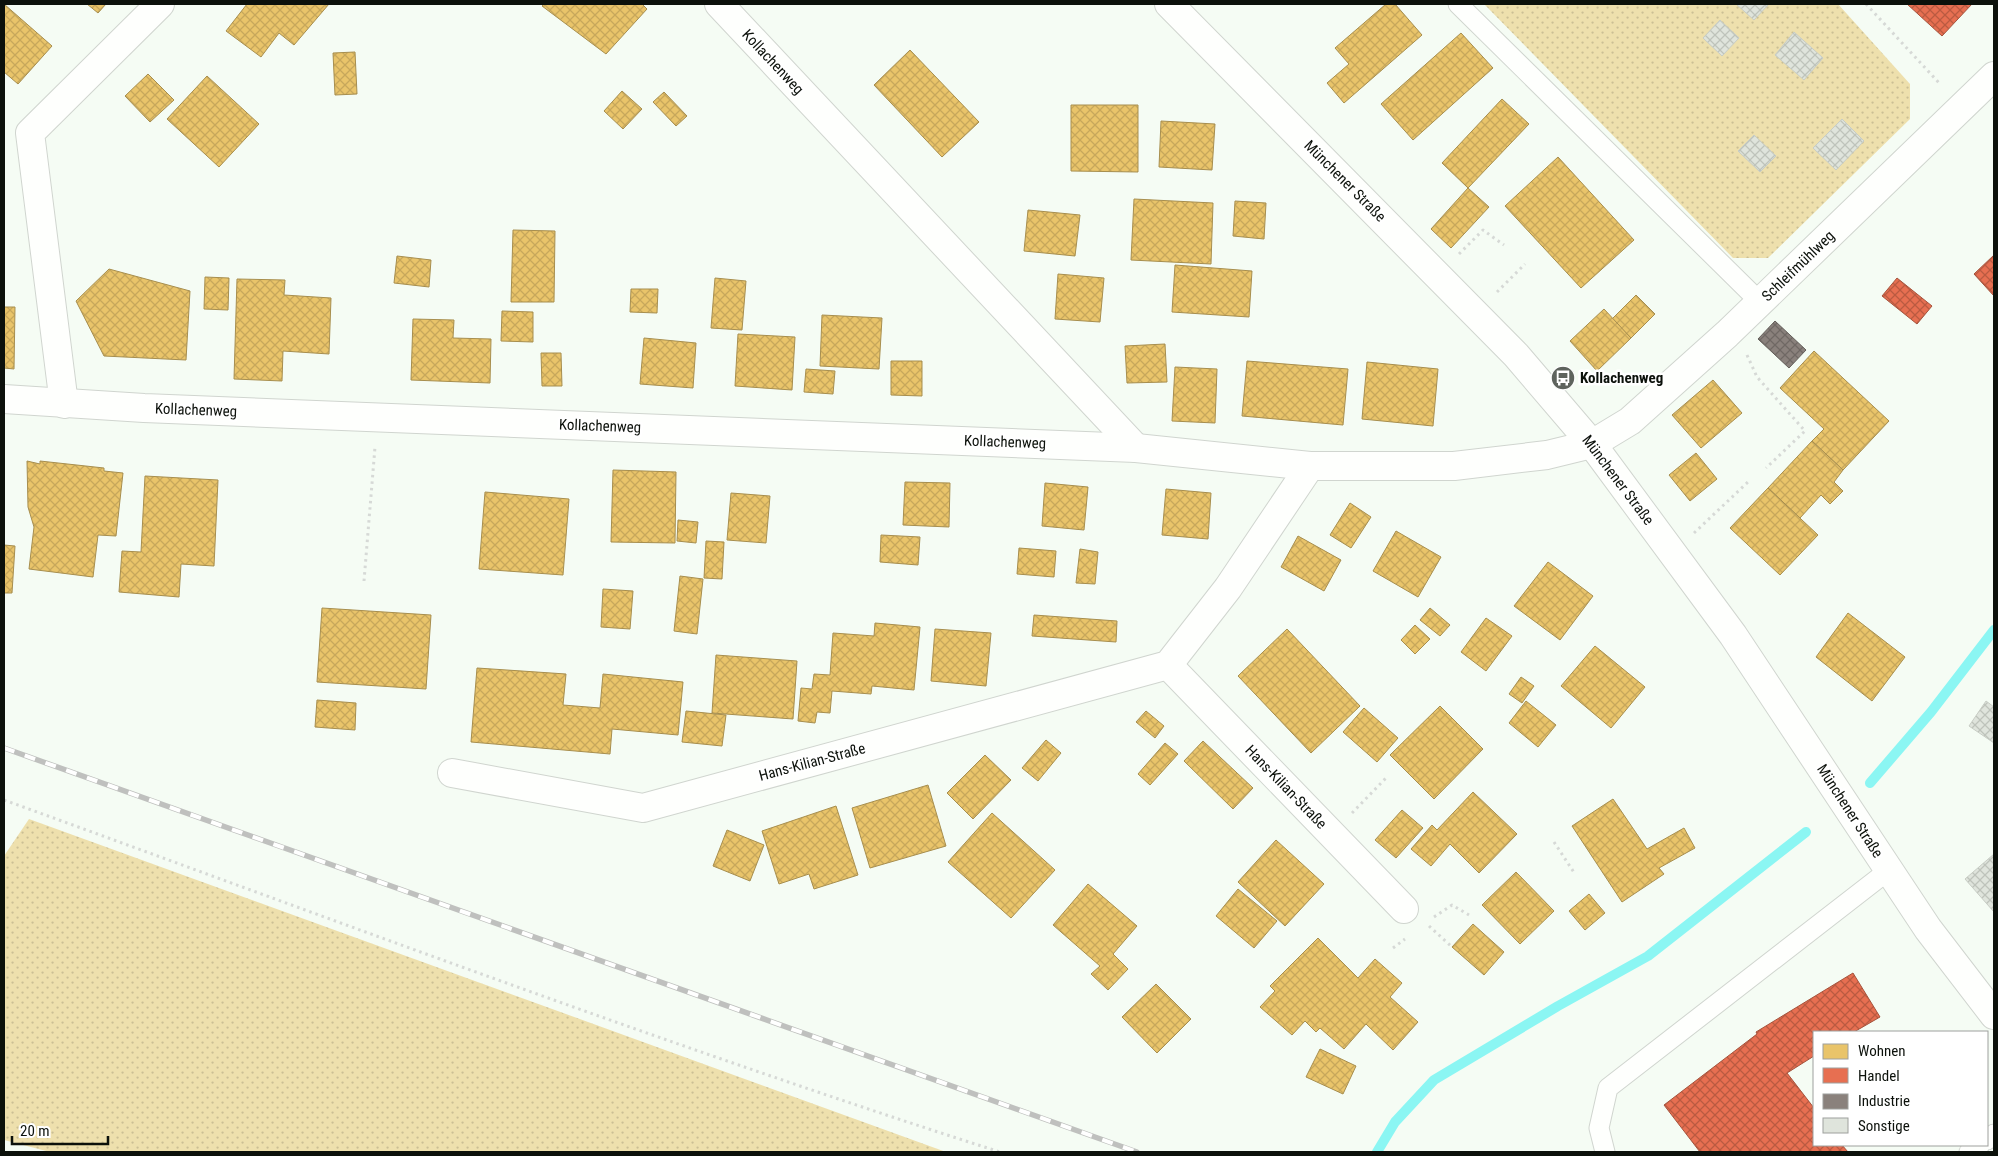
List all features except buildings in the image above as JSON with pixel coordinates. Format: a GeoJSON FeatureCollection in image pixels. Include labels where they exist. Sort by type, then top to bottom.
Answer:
{"type":"FeatureCollection","features":[{"type":"Feature","properties":{"kind":"street"},"geometry":{"type":"LineString","coordinates":[[64,404],[30,134],[160,4]]}},
{"type":"Feature","properties":{"kind":"street","name":"Kollachenweg"},"geometry":{"type":"LineString","coordinates":[[718,4],[1136,448]]}},
{"type":"Feature","properties":{"kind":"street","name":"Münchener Straße"},"geometry":{"type":"LineString","coordinates":[[1169,4],[1516,355],[1592,444],[1734,635],[1928,929],[1994,1015]]}},
{"type":"Feature","properties":{"kind":"street","name":"Schleifmühlweg"},"geometry":{"type":"LineString","coordinates":[[1592,444],[1630,421],[1727,334],[1994,76]]}},
{"type":"Feature","properties":{"kind":"street","name":"Kollachenweg"},"geometry":{"type":"LineString","coordinates":[[4,399],[64,404],[1136,448],[1310,466],[1454,466],[1547,455],[1592,444]]}},
{"type":"Feature","properties":{"kind":"street"},"geometry":{"type":"LineString","coordinates":[[1168,665],[1228,588],[1310,466]]}},
{"type":"Feature","properties":{"kind":"street","name":"Hans-Kilian-Straße"},"geometry":{"type":"LineString","coordinates":[[452,773],[643,808],[1168,665],[1404,909]]}},
{"type":"Feature","properties":{"kind":"lane"},"geometry":{"type":"LineString","coordinates":[[1458,4],[1760,302]]}},
{"type":"Feature","properties":{"kind":"lane"},"geometry":{"type":"LineString","coordinates":[[1605,1152],[1599,1128],[1608,1088],[1889,870]]}},
{"type":"Feature","properties":{"kind":"path"},"geometry":{"type":"LineString","coordinates":[[1866,4],[1961,107]]}},
{"type":"Feature","properties":{"kind":"path"},"geometry":{"type":"LineString","coordinates":[[1438,275],[1482,230],[1504,244]]}},
{"type":"Feature","properties":{"kind":"path"},"geometry":{"type":"LineString","coordinates":[[1476,314],[1525,264]]}},
{"type":"Feature","properties":{"kind":"path"},"geometry":{"type":"LineString","coordinates":[[1727,334],[1747,354],[1757,377],[1805,431],[1766,468]]}},
{"type":"Feature","properties":{"kind":"path"},"geometry":{"type":"LineString","coordinates":[[364,581],[377,417]]}},
{"type":"Feature","properties":{"kind":"path"},"geometry":{"type":"LineString","coordinates":[[1673,552],[1748,482]]}},
{"type":"Feature","properties":{"kind":"path"},"geometry":{"type":"LineString","coordinates":[[1332,834],[1386,778]]}},
{"type":"Feature","properties":{"kind":"path"},"geometry":{"type":"LineString","coordinates":[[4,800],[527,990],[901,1120],[1000,1152]]}},
{"type":"Feature","properties":{"kind":"path"},"geometry":{"type":"LineString","coordinates":[[1554,842],[1575,874]]}},
{"type":"Feature","properties":{"kind":"path"},"geometry":{"type":"LineString","coordinates":[[1404,909],[1426,923],[1452,905],[1469,916]]}},
{"type":"Feature","properties":{"kind":"shaded area"},"geometry":{"type":"Polygon","coordinates":[[[1484,4],[1838,4],[1910,84],[1910,119],[1768,258],[1733,258],[1484,4]]]}},
{"type":"Feature","properties":{"kind":"shaded area"},"geometry":{"type":"Polygon","coordinates":[[[29,819],[946,1152],[50,1152],[4,1140],[4,856],[29,819]]]}},
{"type":"Feature","properties":{"kind":"waterway"},"geometry":{"type":"LineString","coordinates":[[1870,783],[1931,712],[1994,630]]}},
{"type":"Feature","properties":{"kind":"waterway"},"geometry":{"type":"LineString","coordinates":[[1377,1152],[1395,1122],[1434,1080],[1558,1006],[1648,956],[1806,832]]}},
{"type":"Feature","properties":{"kind":"railway"},"geometry":{"type":"LineString","coordinates":[[4,748],[1137,1152]]}},
{"type":"Feature","properties":{"kind":"place","name":"Kollachenweg"},"geometry":{"type":"Point","coordinates":[1563,378]}}]}
